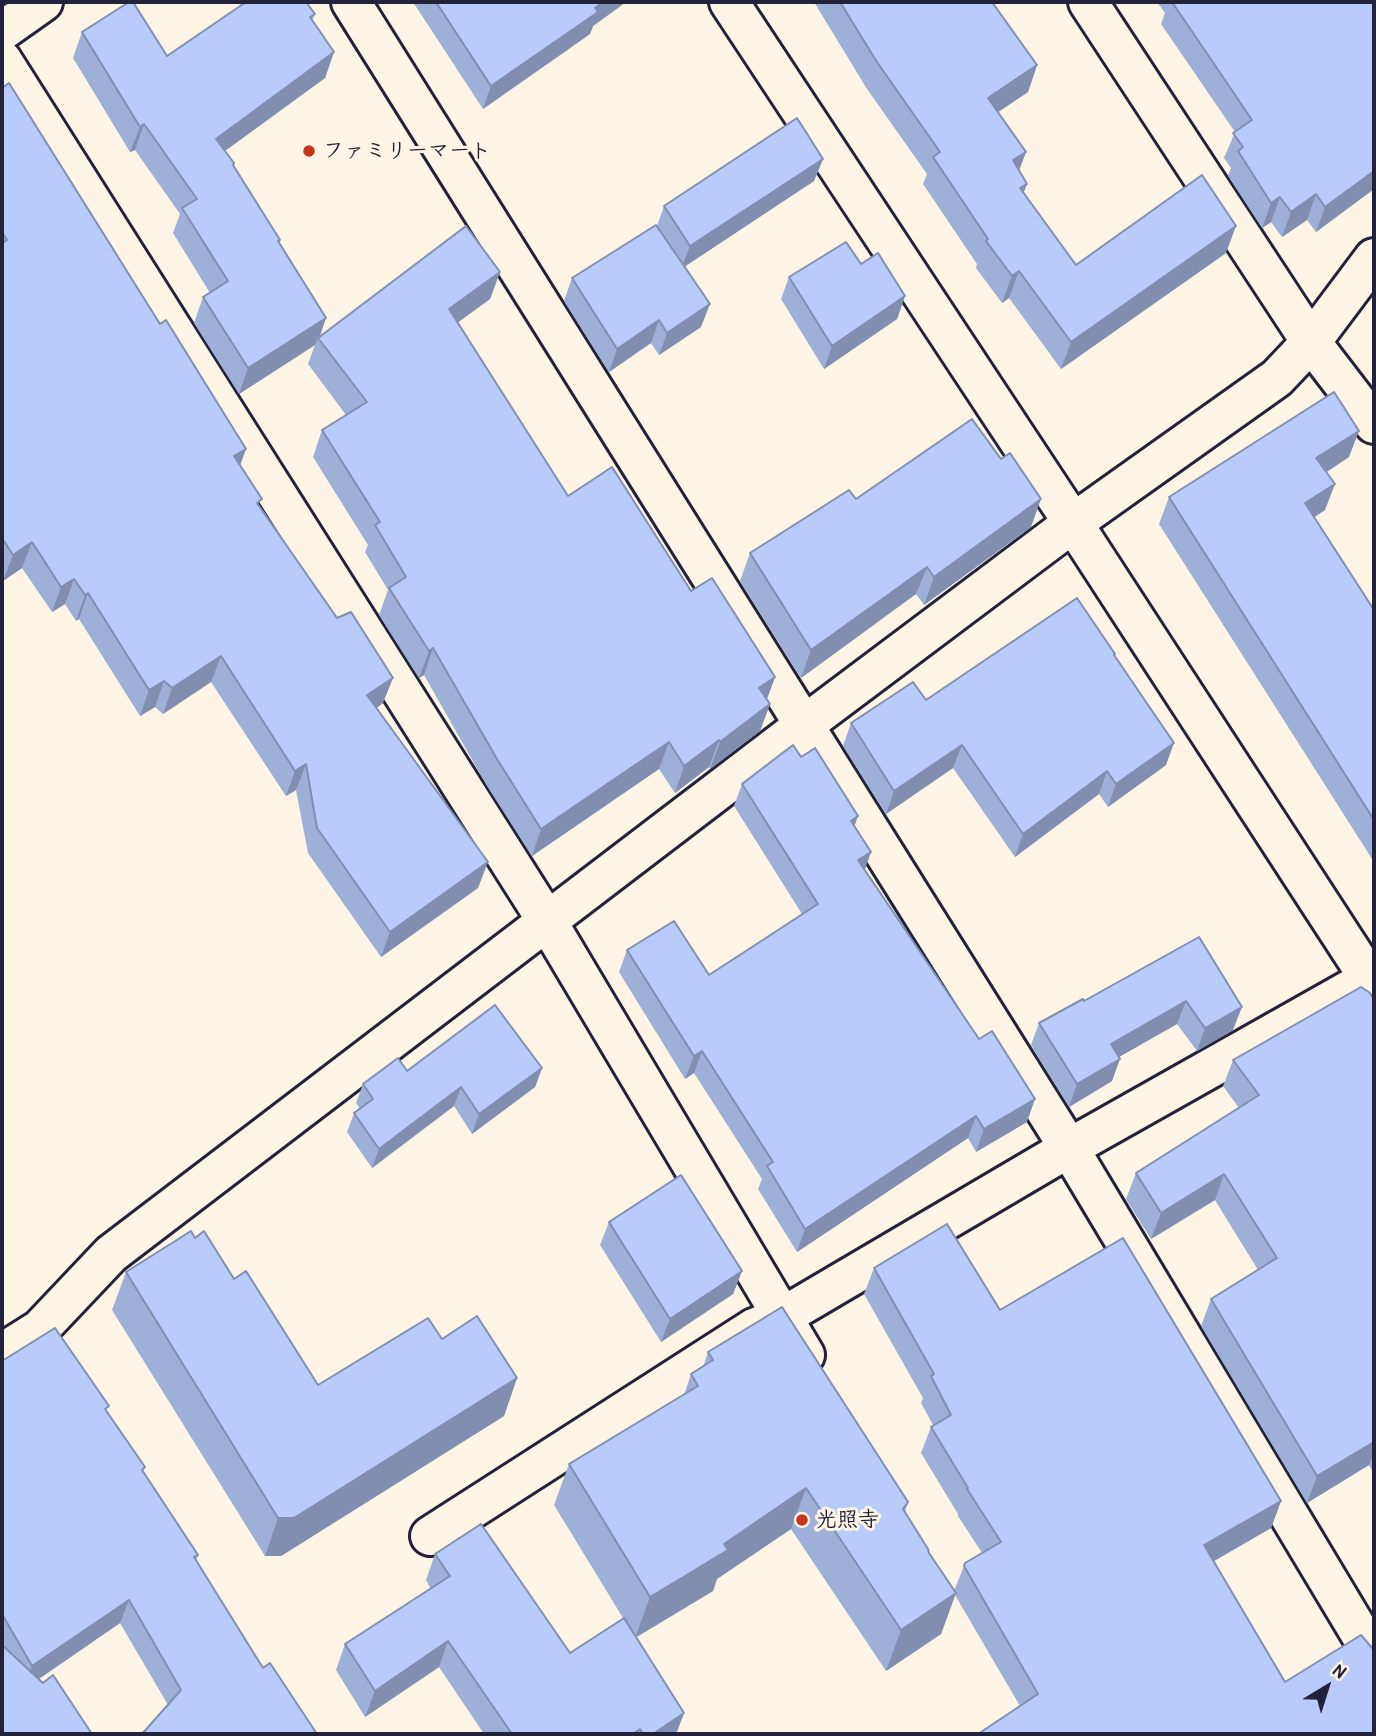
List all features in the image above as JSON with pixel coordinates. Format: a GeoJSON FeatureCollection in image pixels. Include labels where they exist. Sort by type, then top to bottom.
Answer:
{"type":"FeatureCollection","features":[{"type":"Feature","properties":{"kind":"street"},"geometry":{"type":"LineString","coordinates":[[2,31],[43,2]]}},
{"type":"Feature","properties":{"kind":"street"},"geometry":{"type":"LineString","coordinates":[[351,2],[1069,1148],[1374,1657]]}},
{"type":"Feature","properties":{"kind":"street"},"geometry":{"type":"LineString","coordinates":[[430,1536],[754,1328],[782,1317],[1069,1148],[1373,980],[729,2]]}},
{"type":"Feature","properties":{"kind":"street"},"geometry":{"type":"LineString","coordinates":[[1088,2],[1311,342],[1374,424]]}},
{"type":"Feature","properties":{"kind":"street"},"geometry":{"type":"LineString","coordinates":[[2,60],[547,921],[824,1387]]}},
{"type":"Feature","properties":{"kind":"street"},"geometry":{"type":"LineString","coordinates":[[2,1353],[40,1329],[111,1254],[1073,523],[1277,378],[1311,342],[1374,258]]}},
{"type":"Feature","properties":{"kind":"building"},"geometry":{"type":"Polygon","coordinates":[[[133,2],[167,56],[246,2],[306,2],[315,14],[310,17],[334,52],[216,139],[234,163],[326,318],[248,368],[203,297],[228,281],[182,208],[197,199],[144,124],[140,127],[82,32],[133,2]]]}},
{"type":"Feature","properties":{"kind":"building"},"geometry":{"type":"Polygon","coordinates":[[[436,2],[603,2],[595,8],[598,12],[491,86],[436,2]]]}},
{"type":"Feature","properties":{"kind":"building"},"geometry":{"type":"Polygon","coordinates":[[[840,2],[992,2],[1037,65],[988,98],[1026,152],[1013,160],[1027,184],[1020,188],[1076,265],[1202,175],[1236,226],[1071,342],[1019,271],[1012,276],[986,241],[988,239],[933,157],[940,152],[877,62],[840,2]]]}},
{"type":"Feature","properties":{"kind":"building"},"geometry":{"type":"Polygon","coordinates":[[[1172,2],[1374,2],[1374,171],[1325,207],[1316,194],[1291,212],[1280,197],[1271,203],[1238,151],[1243,147],[1233,133],[1252,120],[1172,2]]]}},
{"type":"Feature","properties":{"kind":"building"},"geometry":{"type":"Polygon","coordinates":[[[9,83],[160,324],[166,320],[246,449],[234,456],[262,499],[257,503],[337,618],[351,612],[393,678],[367,695],[488,862],[390,932],[317,828],[306,764],[295,771],[221,656],[172,688],[164,681],[149,690],[88,593],[85,595],[74,579],[61,587],[32,542],[13,555],[2,538],[2,244],[7,240],[2,232],[2,88],[9,83]]]}},
{"type":"Feature","properties":{"kind":"building"},"geometry":{"type":"Polygon","coordinates":[[[797,118],[823,159],[690,246],[664,206],[797,118]]]}},
{"type":"Feature","properties":{"kind":"building"},"geometry":{"type":"Polygon","coordinates":[[[656,225],[710,304],[667,333],[659,320],[617,349],[572,278],[656,225]]]}},
{"type":"Feature","properties":{"kind":"building"},"geometry":{"type":"Polygon","coordinates":[[[466,226],[500,272],[449,309],[568,496],[612,467],[691,591],[712,578],[775,677],[759,688],[770,704],[684,766],[669,742],[541,829],[433,648],[429,651],[389,588],[406,577],[375,525],[380,522],[322,430],[367,402],[318,338],[466,226]]]}},
{"type":"Feature","properties":{"kind":"building"},"geometry":{"type":"Polygon","coordinates":[[[846,242],[861,264],[878,253],[905,296],[832,346],[789,277],[846,242]]]}},
{"type":"Feature","properties":{"kind":"building"},"geometry":{"type":"Polygon","coordinates":[[[1334,392],[1359,431],[1316,458],[1335,484],[1305,503],[1374,610],[1374,820],[1169,497],[1334,392]]]}},
{"type":"Feature","properties":{"kind":"building"},"geometry":{"type":"Polygon","coordinates":[[[972,419],[1001,459],[1010,453],[1041,499],[934,577],[927,567],[811,650],[750,553],[849,490],[856,499],[972,419]]]}},
{"type":"Feature","properties":{"kind":"building"},"geometry":{"type":"Polygon","coordinates":[[[1077,598],[1174,743],[1116,784],[1107,771],[1023,834],[962,745],[894,791],[851,723],[913,682],[926,700],[1077,598]]]}},
{"type":"Feature","properties":{"kind":"building"},"geometry":{"type":"Polygon","coordinates":[[[793,745],[801,757],[815,748],[858,816],[851,821],[871,852],[858,860],[979,1039],[992,1031],[1035,1099],[984,1129],[976,1116],[805,1229],[767,1166],[773,1162],[702,1051],[694,1056],[627,950],[674,921],[709,975],[818,904],[742,784],[793,745]]]}},
{"type":"Feature","properties":{"kind":"building"},"geometry":{"type":"Polygon","coordinates":[[[1199,937],[1242,1007],[1205,1028],[1186,1001],[1111,1044],[1120,1059],[1077,1084],[1039,1023],[1199,937]]]}},
{"type":"Feature","properties":{"kind":"building"},"geometry":{"type":"Polygon","coordinates":[[[1361,987],[1370,993],[1374,1000],[1374,1442],[1317,1476],[1211,1299],[1277,1258],[1224,1174],[1161,1213],[1136,1173],[1259,1095],[1233,1060],[1361,987]]]}},
{"type":"Feature","properties":{"kind":"building"},"geometry":{"type":"Polygon","coordinates":[[[495,1005],[542,1068],[479,1114],[461,1087],[379,1149],[354,1113],[373,1099],[363,1084],[398,1058],[407,1071],[495,1005]]]}},
{"type":"Feature","properties":{"kind":"building"},"geometry":{"type":"Polygon","coordinates":[[[681,1175],[742,1271],[670,1319],[609,1222],[681,1175]]]}},
{"type":"Feature","properties":{"kind":"building"},"geometry":{"type":"Polygon","coordinates":[[[947,1224],[1000,1310],[1123,1238],[1281,1501],[1204,1545],[1285,1682],[1361,1635],[1374,1650],[1374,1734],[978,1734],[1038,1694],[964,1566],[1001,1542],[931,1427],[951,1415],[931,1376],[934,1374],[874,1268],[947,1224]]]}},
{"type":"Feature","properties":{"kind":"building"},"geometry":{"type":"Polygon","coordinates":[[[191,1231],[195,1238],[204,1231],[234,1279],[246,1271],[318,1385],[428,1318],[442,1339],[477,1316],[517,1378],[294,1518],[278,1518],[126,1272],[191,1231]]]}},
{"type":"Feature","properties":{"kind":"building"},"geometry":{"type":"Polygon","coordinates":[[[782,1307],[908,1502],[903,1509],[956,1593],[901,1630],[806,1488],[724,1544],[728,1550],[650,1597],[569,1464],[698,1386],[691,1374],[713,1360],[708,1352],[782,1307]]]}},
{"type":"Feature","properties":{"kind":"building"},"geometry":{"type":"Polygon","coordinates":[[[55,1328],[109,1406],[105,1409],[145,1467],[142,1470],[198,1555],[194,1557],[263,1668],[270,1663],[317,1734],[142,1734],[181,1690],[129,1600],[32,1666],[2,1614],[2,1361],[55,1328]]]}},
{"type":"Feature","properties":{"kind":"building"},"geometry":{"type":"Polygon","coordinates":[[[481,1524],[570,1653],[624,1618],[684,1713],[653,1734],[643,1734],[640,1729],[633,1734],[512,1734],[448,1641],[375,1691],[345,1644],[450,1576],[435,1554],[481,1524]]]}},
{"type":"Feature","properties":{"kind":"building"},"geometry":{"type":"Polygon","coordinates":[[[2,1645],[43,1683],[53,1675],[92,1734],[2,1734],[2,1645]]]}},
{"type":"Feature","properties":{"kind":"place","name":"ファミリーマート"},"geometry":{"type":"Point","coordinates":[309,151]}},
{"type":"Feature","properties":{"kind":"place","name":"光照寺"},"geometry":{"type":"Point","coordinates":[802,1520]}}]}
